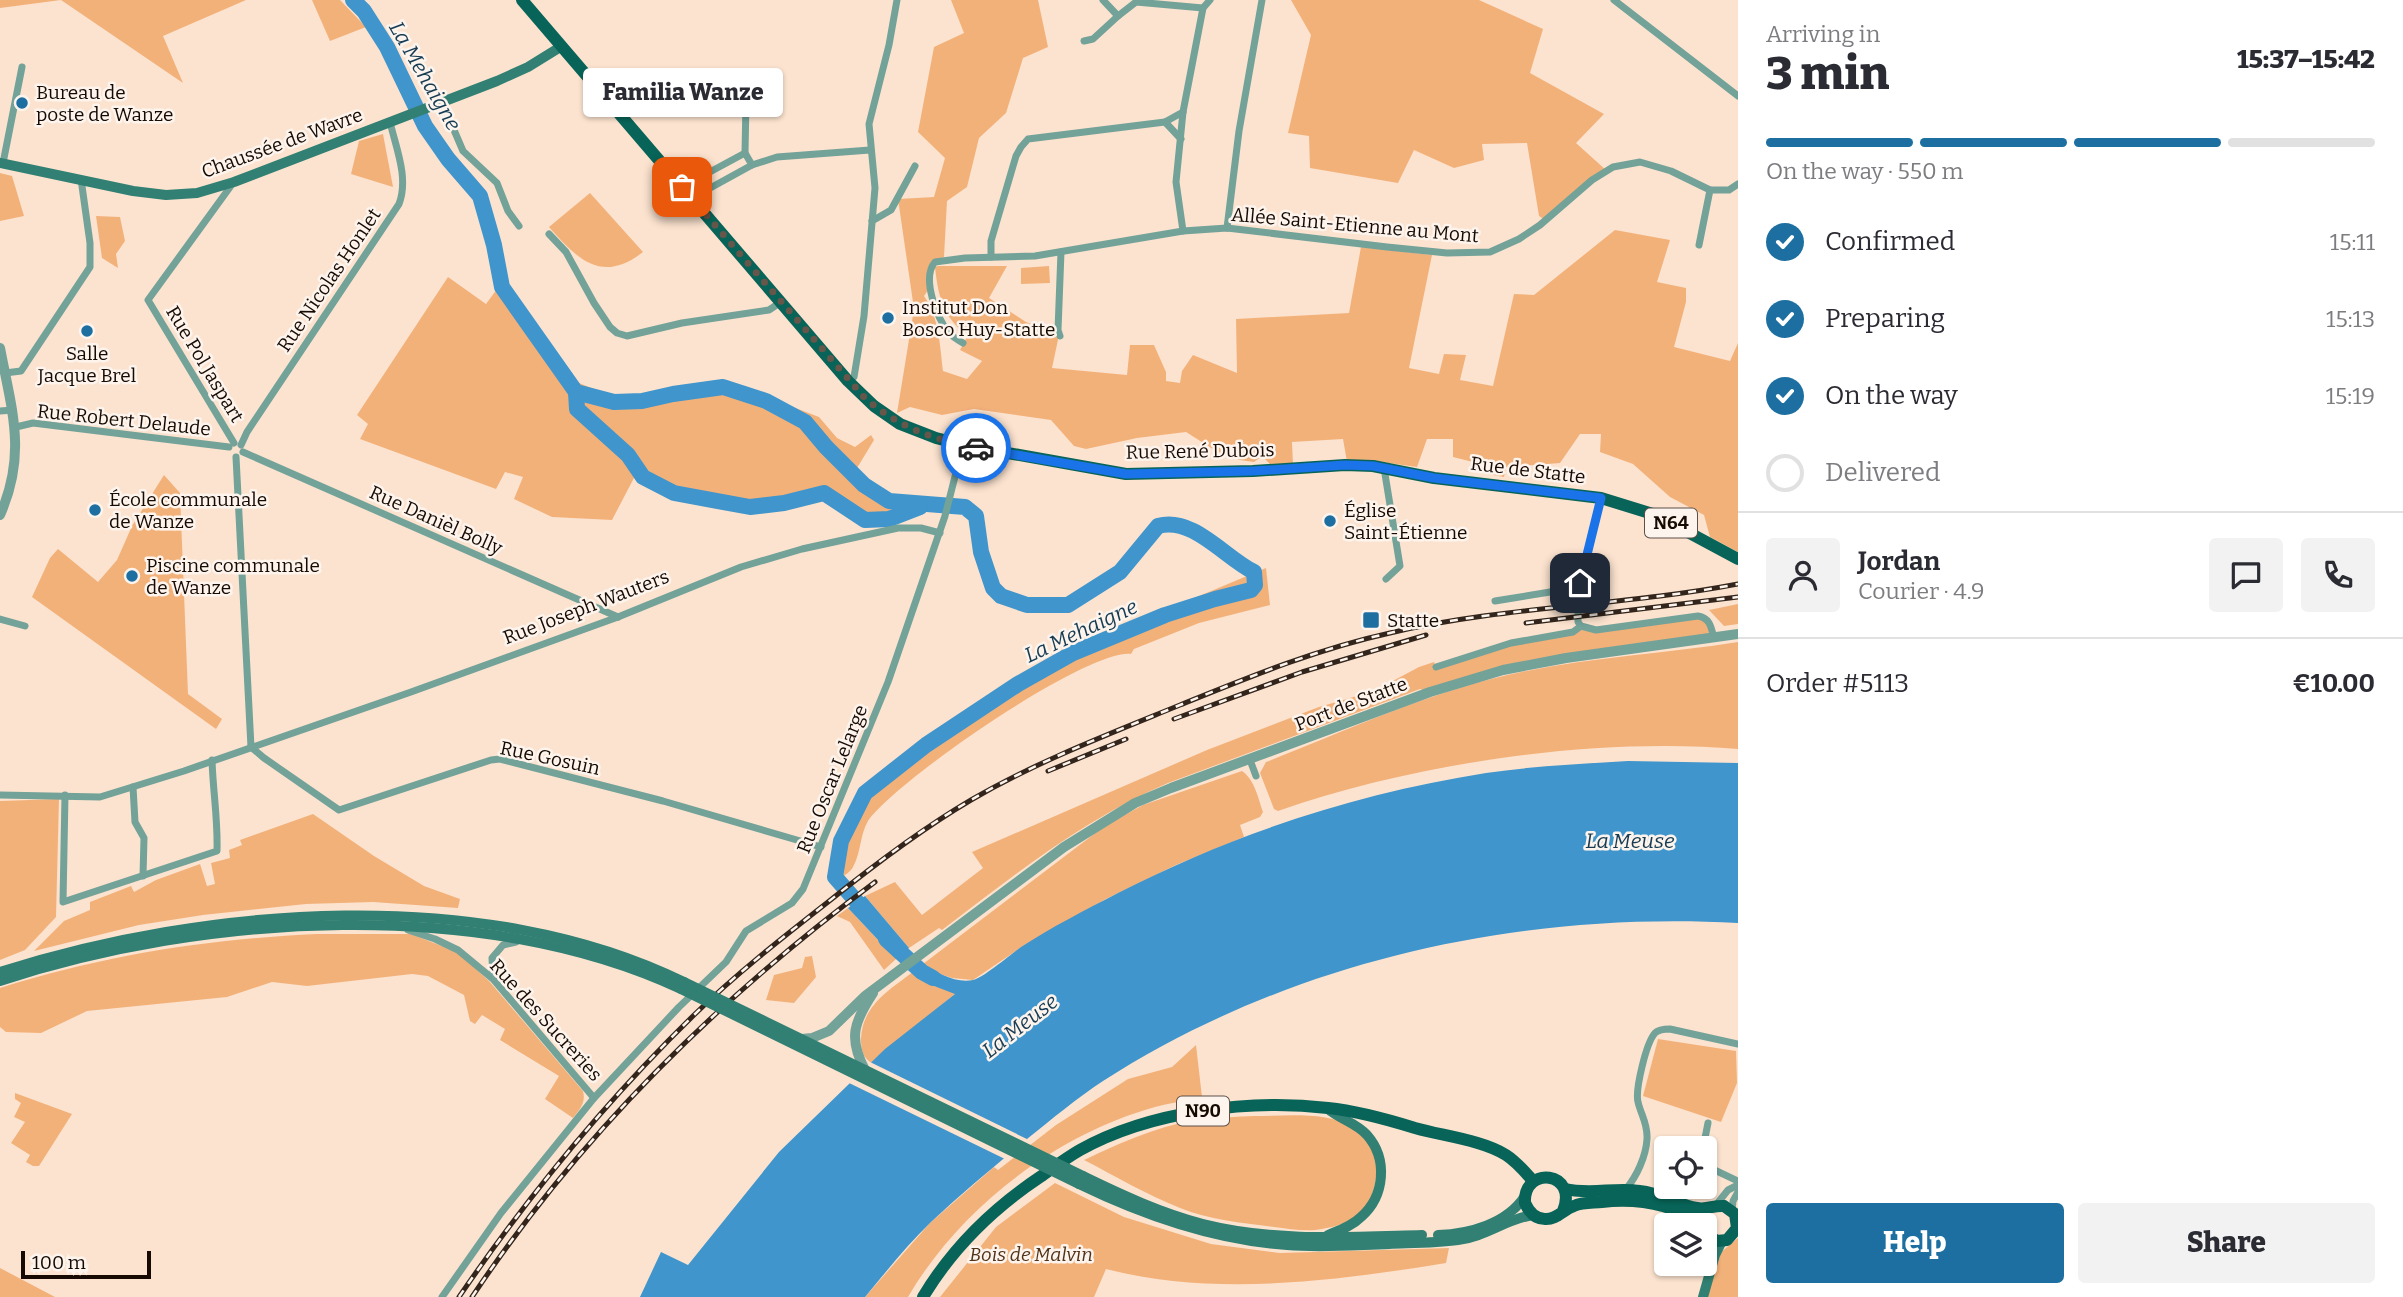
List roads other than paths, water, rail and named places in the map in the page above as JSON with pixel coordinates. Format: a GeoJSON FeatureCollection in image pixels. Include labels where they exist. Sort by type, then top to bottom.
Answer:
{"type":"FeatureCollection","features":[{"type":"Feature","properties":{"kind":"main road","name":"Rue René Dubois"},"geometry":{"type":"LineString","coordinates":[[526,1],[848,381],[874,407],[891,418],[917,432],[963,445],[1126,474],[1253,471],[1345,465],[1384,468]]}},
{"type":"Feature","properties":{"kind":"main road","name":"Chaussée de Wavre"},"geometry":{"type":"LineString","coordinates":[[1,163],[133,191],[166,195],[197,193],[234,182],[425,109],[528,67],[562,46]]}},
{"type":"Feature","properties":{"kind":"main road","name":"Rue de Statte"},"geometry":{"type":"LineString","coordinates":[[1384,468],[1434,478],[1601,498],[1656,515],[1738,559]]}},
{"type":"Feature","properties":{"kind":"main road"},"geometry":{"type":"LineString","coordinates":[[0,972],[66,952],[195,927],[260,920],[395,916],[490,926],[573,940],[629,958],[825,1060],[1081,1180],[1204,1224],[1275,1235],[1321,1238],[1445,1234],[1478,1229],[1514,1210],[1533,1181],[1551,1177],[1565,1189],[1567,1200],[1563,1211]]}},
{"type":"Feature","properties":{"kind":"main road"},"geometry":{"type":"LineString","coordinates":[[0,981],[69,960],[133,945],[197,935],[286,927],[443,930],[523,941],[571,950],[682,985],[837,1056],[1081,1180],[1125,1206],[1177,1225],[1243,1240],[1287,1245],[1359,1245],[1458,1240],[1478,1236],[1516,1219],[1533,1215],[1549,1220],[1576,1205],[1623,1200],[1650,1202],[1685,1213]]}},
{"type":"Feature","properties":{"kind":"main road","name":"N90"},"geometry":{"type":"LineString","coordinates":[[923,1297],[937,1274],[968,1235],[1007,1200],[1080,1150],[1124,1130],[1209,1110],[1282,1105],[1368,1114],[1474,1143],[1506,1155],[1533,1181]]}},
{"type":"Feature","properties":{"kind":"main road"},"geometry":{"type":"LineString","coordinates":[[1321,1238],[1349,1227],[1369,1210],[1380,1189],[1382,1174],[1376,1150],[1365,1133],[1326,1108]]}},
{"type":"Feature","properties":{"kind":"main road"},"geometry":{"type":"LineString","coordinates":[[1565,1189],[1582,1193],[1626,1189],[1643,1191],[1687,1206],[1724,1206],[1736,1222],[1715,1255],[1703,1297]]}},
{"type":"Feature","properties":{"kind":"main road"},"geometry":{"type":"LineString","coordinates":[[1525,1196],[1525,1203],[1533,1215]]}},
{"type":"Feature","properties":{"kind":"main road"},"geometry":{"type":"LineString","coordinates":[[1706,1213],[1712,1208]]}},
{"type":"Feature","properties":{"kind":"main road"},"geometry":{"type":"LineString","coordinates":[[1717,1238],[1722,1241]]}},
{"type":"Feature","properties":{"kind":"main road"},"geometry":{"type":"LineString","coordinates":[[1696,1297],[1701,1276]]}},
{"type":"Feature","properties":{"kind":"street"},"geometry":{"type":"LineString","coordinates":[[848,381],[854,377],[864,316],[875,188],[869,124],[889,45],[897,0]]}},
{"type":"Feature","properties":{"kind":"street"},"geometry":{"type":"LineString","coordinates":[[1103,0],[1118,16]]}},
{"type":"Feature","properties":{"kind":"street"},"geometry":{"type":"LineString","coordinates":[[1183,231],[1176,182],[1183,112],[1203,8],[1210,0]]}},
{"type":"Feature","properties":{"kind":"street"},"geometry":{"type":"LineString","coordinates":[[1227,228],[1239,131],[1262,0]]}},
{"type":"Feature","properties":{"kind":"street"},"geometry":{"type":"LineString","coordinates":[[1614,0],[1738,96]]}},
{"type":"Feature","properties":{"kind":"street"},"geometry":{"type":"LineString","coordinates":[[1084,41],[1093,39],[1136,2],[1203,8]]}},
{"type":"Feature","properties":{"kind":"street"},"geometry":{"type":"LineString","coordinates":[[1,163],[22,67]]}},
{"type":"Feature","properties":{"kind":"street"},"geometry":{"type":"LineString","coordinates":[[746,101],[745,153],[752,165]]}},
{"type":"Feature","properties":{"kind":"street"},"geometry":{"type":"LineString","coordinates":[[442,102],[463,152],[497,183],[508,211],[519,226]]}},
{"type":"Feature","properties":{"kind":"street"},"geometry":{"type":"LineString","coordinates":[[991,257],[991,241],[1016,156],[1028,139],[1165,122],[1183,112]]}},
{"type":"Feature","properties":{"kind":"street","name":"Rue Nicolas Honlet"},"geometry":{"type":"LineString","coordinates":[[237,449],[399,204],[403,192],[402,176],[390,122]]}},
{"type":"Feature","properties":{"kind":"street"},"geometry":{"type":"LineString","coordinates":[[1165,122],[1181,139]]}},
{"type":"Feature","properties":{"kind":"street"},"geometry":{"type":"LineString","coordinates":[[692,198],[752,165],[776,157],[870,150]]}},
{"type":"Feature","properties":{"kind":"street"},"geometry":{"type":"LineString","coordinates":[[682,187],[745,153]]}},
{"type":"Feature","properties":{"kind":"street","name":"Allée Saint-Etienne au Mont"},"geometry":{"type":"LineString","coordinates":[[963,343],[951,335],[941,321],[934,303],[930,270],[937,261],[1061,252],[1183,231],[1227,228],[1447,253],[1490,252],[1520,239],[1592,180],[1613,167],[1640,162],[1671,171],[1710,190]]}},
{"type":"Feature","properties":{"kind":"street"},"geometry":{"type":"LineString","coordinates":[[872,221],[881,218],[891,209],[915,166]]}},
{"type":"Feature","properties":{"kind":"street"},"geometry":{"type":"LineString","coordinates":[[5,373],[21,371],[90,267],[90,243],[81,179]]}},
{"type":"Feature","properties":{"kind":"street","name":"Rue Pol Jaspart"},"geometry":{"type":"LineString","coordinates":[[234,182],[148,300],[237,449]]}},
{"type":"Feature","properties":{"kind":"street"},"geometry":{"type":"LineString","coordinates":[[1699,245],[1710,190],[1729,190],[1738,184]]}},
{"type":"Feature","properties":{"kind":"street"},"geometry":{"type":"LineString","coordinates":[[549,234],[566,252],[610,327],[627,336],[682,323],[769,310],[781,302]]}},
{"type":"Feature","properties":{"kind":"street"},"geometry":{"type":"LineString","coordinates":[[1060,336],[1061,252]]}},
{"type":"Feature","properties":{"kind":"street"},"geometry":{"type":"LineString","coordinates":[[0,348],[16,427],[13,479],[0,515]]}},
{"type":"Feature","properties":{"kind":"street"},"geometry":{"type":"LineString","coordinates":[[0,411],[13,410]]}},
{"type":"Feature","properties":{"kind":"street","name":"Rue Robert Delaude"},"geometry":{"type":"LineString","coordinates":[[16,427],[33,423],[237,449]]}},
{"type":"Feature","properties":{"kind":"street","name":"Rue Oscar Lelarge"},"geometry":{"type":"LineString","coordinates":[[679,1007],[726,962],[746,931],[792,903],[803,889],[888,682],[940,533],[963,445]]}},
{"type":"Feature","properties":{"kind":"street"},"geometry":{"type":"LineString","coordinates":[[237,449],[251,747]]}},
{"type":"Feature","properties":{"kind":"street","name":"Rue Danièl Bolly"},"geometry":{"type":"LineString","coordinates":[[237,449],[618,617]]}},
{"type":"Feature","properties":{"kind":"street"},"geometry":{"type":"LineString","coordinates":[[1384,468],[1401,565],[1386,579]]}},
{"type":"Feature","properties":{"kind":"street"},"geometry":{"type":"LineString","coordinates":[[1601,498],[1580,583],[1578,622],[1581,626],[1596,630],[1698,616],[1705,617],[1711,624],[1714,638]]}},
{"type":"Feature","properties":{"kind":"street","name":"Rue Joseph Wauters"},"geometry":{"type":"LineString","coordinates":[[0,795],[100,797],[251,747],[618,617],[741,567],[802,549],[898,528],[920,528],[940,533]]}},
{"type":"Feature","properties":{"kind":"street"},"geometry":{"type":"LineString","coordinates":[[1495,601],[1550,592],[1580,583]]}},
{"type":"Feature","properties":{"kind":"street"},"geometry":{"type":"LineString","coordinates":[[0,619],[25,626]]}},
{"type":"Feature","properties":{"kind":"street"},"geometry":{"type":"LineString","coordinates":[[1436,667],[1511,643],[1573,632],[1581,626]]}},
{"type":"Feature","properties":{"kind":"street","name":"Port de Statte"},"geometry":{"type":"LineString","coordinates":[[802,1039],[829,1031],[865,996],[1064,846],[1135,803],[1430,692],[1503,670],[1738,634]]}},
{"type":"Feature","properties":{"kind":"street","name":"Rue Gosuin"},"geometry":{"type":"LineString","coordinates":[[251,747],[340,810],[500,759],[663,801],[821,847]]}},
{"type":"Feature","properties":{"kind":"street"},"geometry":{"type":"LineString","coordinates":[[65,795],[63,902],[217,851],[218,814],[213,794],[212,760]]}},
{"type":"Feature","properties":{"kind":"street"},"geometry":{"type":"LineString","coordinates":[[1250,760],[1256,776]]}},
{"type":"Feature","properties":{"kind":"street"},"geometry":{"type":"LineString","coordinates":[[133,787],[135,822],[144,838],[143,876]]}},
{"type":"Feature","properties":{"kind":"street","name":"Rue des Sucreries"},"geometry":{"type":"LineString","coordinates":[[400,928],[435,939],[458,950],[493,979],[594,1098]]}},
{"type":"Feature","properties":{"kind":"street"},"geometry":{"type":"LineString","coordinates":[[493,979],[492,958],[498,949],[507,943],[523,941]]}},
{"type":"Feature","properties":{"kind":"street"},"geometry":{"type":"LineString","coordinates":[[865,1070],[854,1044],[859,1016],[876,989]]}},
{"type":"Feature","properties":{"kind":"street","name":"Rue des Sucreries"},"geometry":{"type":"LineString","coordinates":[[442,1297],[501,1213],[594,1098],[679,1007]]}},
{"type":"Feature","properties":{"kind":"street"},"geometry":{"type":"LineString","coordinates":[[1626,1189],[1633,1180],[1647,1142],[1647,1123],[1637,1100],[1637,1090],[1650,1042],[1655,1034],[1660,1030],[1670,1029],[1738,1044]]}},
{"type":"Feature","properties":{"kind":"street"},"geometry":{"type":"LineString","coordinates":[[825,1060],[837,1056],[854,1044]]}},
{"type":"Feature","properties":{"kind":"street"},"geometry":{"type":"LineString","coordinates":[[1705,1136],[1708,1123]]}},
{"type":"Feature","properties":{"kind":"street"},"geometry":{"type":"LineString","coordinates":[[1712,1208],[1738,1183],[1717,1172]]}},
{"type":"Feature","properties":{"kind":"street"},"geometry":{"type":"LineString","coordinates":[[1736,1222],[1733,1201],[1738,1192]]}},
{"type":"Feature","properties":{"kind":"water","name":"La Meuse"},"geometry":{"type":"Polygon","coordinates":[[[1628,761],[1738,763],[1738,923],[1655,921],[1572,926],[1489,936],[1408,952],[1328,975],[1250,1004],[1175,1039],[1103,1081],[1027,1139],[943,1211],[865,1297],[640,1297],[661,1252],[688,1265],[779,1152],[885,1049],[955,994],[934,986],[913,972],[923,964],[953,979],[973,980],[1045,933],[1162,872],[1251,834],[1344,804],[1438,781],[1486,773],[1628,761]]]}},
{"type":"Feature","properties":{"kind":"water"},"geometry":{"type":"Polygon","coordinates":[[[865,896],[909,948],[896,959],[848,908],[865,896]]]}},
{"type":"Feature","properties":{"kind":"waterway","name":"La Mehaigne"},"geometry":{"type":"LineString","coordinates":[[353,0],[364,11],[387,47],[425,126],[448,159],[480,196],[502,287],[576,392],[614,402],[642,401],[723,387],[766,401],[805,422],[864,485],[889,501],[965,507],[976,516],[981,552],[993,588],[1001,596],[1027,605],[1068,605],[1120,572],[1158,526],[1184,527],[1196,532],[1254,572],[1255,585],[1251,590],[1165,615],[1073,653],[1018,684],[926,745],[865,793],[841,841],[835,877],[871,918]]}},
{"type":"Feature","properties":{"kind":"waterway","name":"La Mehaigne"},"geometry":{"type":"LineString","coordinates":[[576,392],[577,409],[628,455],[643,477],[674,493],[750,507],[784,503],[824,493],[865,520],[889,519],[920,507]]}},
{"type":"Feature","properties":{"kind":"waterway","name":"La Mehaigne"},"geometry":{"type":"LineString","coordinates":[[886,939],[922,972],[933,978]]}},
{"type":"Feature","properties":{"kind":"railway"},"geometry":{"type":"LineString","coordinates":[[459,1297],[512,1222],[569,1150],[630,1081],[694,1015],[726,985],[863,875],[915,836],[971,800],[1048,760],[1100,738],[1258,674],[1336,647],[1390,633],[1476,617],[1738,584]]}},
{"type":"Feature","properties":{"kind":"railway"},"geometry":{"type":"LineString","coordinates":[[1526,623],[1738,597]]}},
{"type":"Feature","properties":{"kind":"railway"},"geometry":{"type":"LineString","coordinates":[[1174,719],[1302,672],[1426,635]]}},
{"type":"Feature","properties":{"kind":"railway"},"geometry":{"type":"LineString","coordinates":[[1048,771],[1126,739]]}},
{"type":"Feature","properties":{"kind":"railway"},"geometry":{"type":"LineString","coordinates":[[472,1297],[559,1180],[656,1072],[761,973],[875,882]]}},
{"type":"Feature","properties":{"kind":"place","name":"Bureau de poste de Wanze"},"geometry":{"type":"Point","coordinates":[22,103]}},
{"type":"Feature","properties":{"kind":"place","name":"Familia Wanze"},"geometry":{"type":"Point","coordinates":[682,187]}},
{"type":"Feature","properties":{"kind":"place","name":"Institut Don Bosco Huy-Statte"},"geometry":{"type":"Point","coordinates":[888,318]}},
{"type":"Feature","properties":{"kind":"place","name":"Salle Jacque Brel"},"geometry":{"type":"Point","coordinates":[87,331]}},
{"type":"Feature","properties":{"kind":"place","name":"École communale de Wanze"},"geometry":{"type":"Point","coordinates":[95,510]}},
{"type":"Feature","properties":{"kind":"place","name":"Église Saint-Étienne"},"geometry":{"type":"Point","coordinates":[1330,521]}},
{"type":"Feature","properties":{"kind":"place","name":"Piscine communale de Wanze"},"geometry":{"type":"Point","coordinates":[132,576]}},
{"type":"Feature","properties":{"kind":"place","name":"Statte"},"geometry":{"type":"Point","coordinates":[1371,620]}},
{"type":"Feature","properties":{"kind":"park label","name":"Bois de Malvin"},"geometry":{"type":"Point","coordinates":[1031,1254]}}]}
